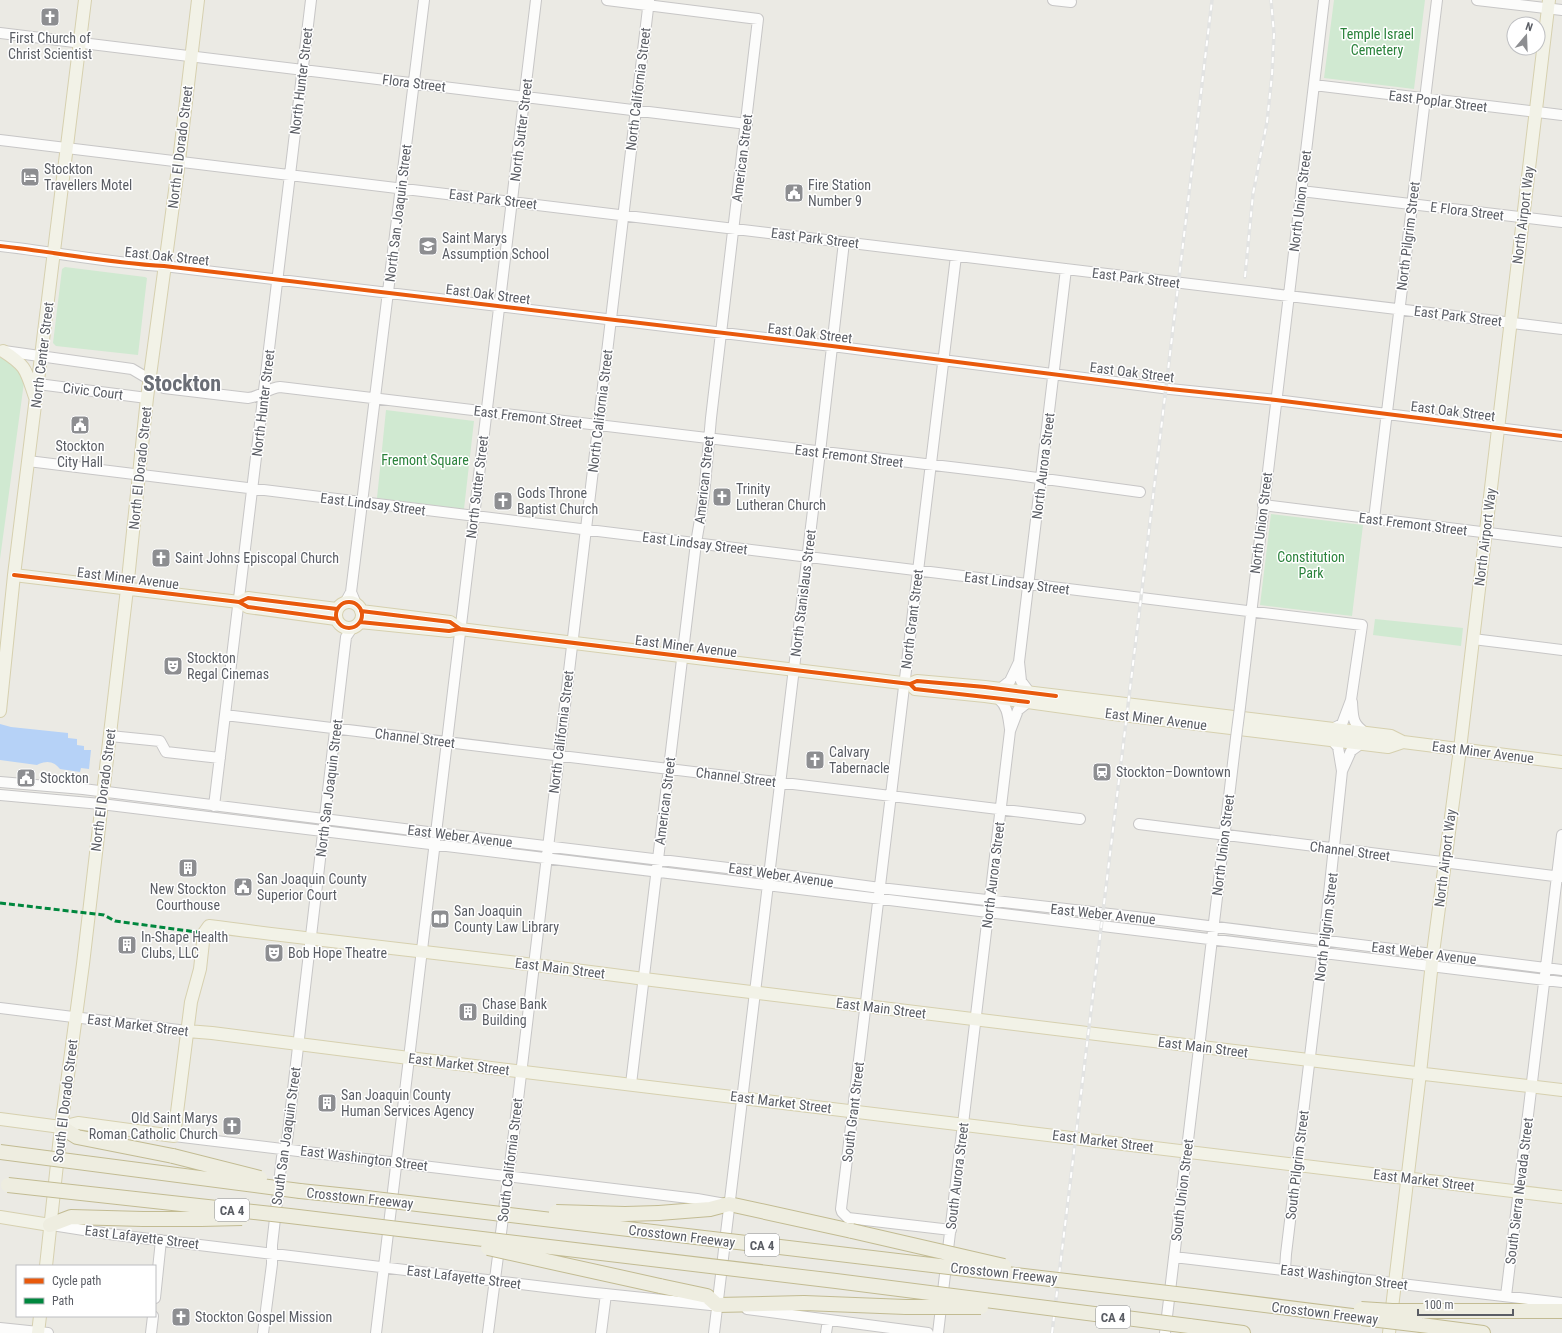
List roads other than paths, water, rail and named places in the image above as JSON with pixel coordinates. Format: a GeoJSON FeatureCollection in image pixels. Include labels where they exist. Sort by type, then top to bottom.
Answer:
{"type":"FeatureCollection","features":[{"type":"Feature","properties":{"kind":"highway"},"geometry":{"type":"LineString","coordinates":[[61,1127],[77,1137],[173,1156],[260,1178],[300,1191]]}},
{"type":"Feature","properties":{"kind":"highway","name":"CA 4"},"geometry":{"type":"LineString","coordinates":[[0,1147],[105,1165]]}},
{"type":"Feature","properties":{"kind":"highway","name":"Crosstown Freeway"},"geometry":{"type":"LineString","coordinates":[[0,1152],[300,1191],[1069,1280],[1270,1306],[1318,1305],[1421,1325],[1483,1333]]}},
{"type":"Feature","properties":{"kind":"highway","name":"Crosstown Freeway"},"geometry":{"type":"LineString","coordinates":[[3,1185],[290,1216],[456,1237],[836,1281],[1243,1333]]}},
{"type":"Feature","properties":{"kind":"highway"},"geometry":{"type":"LineString","coordinates":[[456,1209],[594,1214],[659,1213],[710,1209],[729,1204],[1069,1280]]}},
{"type":"Feature","properties":{"kind":"highway"},"geometry":{"type":"LineString","coordinates":[[50,1225],[71,1217],[201,1219],[290,1216]]}},
{"type":"Feature","properties":{"kind":"highway"},"geometry":{"type":"LineString","coordinates":[[456,1237],[494,1250],[707,1296],[717,1306],[804,1303],[906,1307],[1037,1307]]}},
{"type":"Feature","properties":{"kind":"highway"},"geometry":{"type":"LineString","coordinates":[[1360,1313],[1392,1311],[1562,1311]]}},
{"type":"Feature","properties":{"kind":"main road","name":"North Center Street"},"geometry":{"type":"LineString","coordinates":[[0,711],[14,575],[86,0]]}},
{"type":"Feature","properties":{"kind":"main road","name":"North El Dorado Street"},"geometry":{"type":"LineString","coordinates":[[89,913],[140,475],[147,398],[179,161],[198,0]]}},
{"type":"Feature","properties":{"kind":"main road","name":"North Airport Way"},"geometry":{"type":"LineString","coordinates":[[1389,1333],[1433,953],[1460,749],[1549,4]]}},
{"type":"Feature","properties":{"kind":"main road"},"geometry":{"type":"LineString","coordinates":[[1,351],[17,360],[24,368],[36,400]]}},
{"type":"Feature","properties":{"kind":"main road","name":"East Miner Avenue"},"geometry":{"type":"LineString","coordinates":[[14,575],[239,602],[247,607],[348,618],[382,624],[449,632],[460,629],[907,684],[917,681],[1029,697],[1114,714],[1364,738],[1391,736],[1403,742],[1562,762]]}},
{"type":"Feature","properties":{"kind":"main road","name":"East Miner Avenue"},"geometry":{"type":"LineString","coordinates":[[348,618],[404,618],[450,622],[460,629]]}},
{"type":"Feature","properties":{"kind":"main road"},"geometry":{"type":"LineString","coordinates":[[382,624],[388,620],[404,618]]}},
{"type":"Feature","properties":{"kind":"main road","name":"South El Dorado Street"},"geometry":{"type":"LineString","coordinates":[[46,1265],[61,1127],[89,913]]}},
{"type":"Feature","properties":{"kind":"main road","name":"East Main Street"},"geometry":{"type":"LineString","coordinates":[[187,1031],[191,1002],[200,969],[204,933],[209,926],[534,964],[644,979],[1562,1090]]}},
{"type":"Feature","properties":{"kind":"main road"},"geometry":{"type":"LineString","coordinates":[[174,1136],[187,1031]]}},
{"type":"Feature","properties":{"kind":"main road","name":"East Market Street"},"geometry":{"type":"LineString","coordinates":[[187,1031],[1562,1197]]}},
{"type":"Feature","properties":{"kind":"main road","name":"East Washington Street"},"geometry":{"type":"LineString","coordinates":[[0,1119],[61,1127],[78,1123],[174,1136]]}},
{"type":"Feature","properties":{"kind":"main road","name":"East Lafayette Street"},"geometry":{"type":"LineString","coordinates":[[0,1217],[50,1225]]}},
{"type":"Feature","properties":{"kind":"main road"},"geometry":{"type":"LineString","coordinates":[[40,1317],[42,1333]]}},
{"type":"Feature","properties":{"kind":"street","name":"North Hunter Street"},"geometry":{"type":"LineString","coordinates":[[214,806],[311,0]]}},
{"type":"Feature","properties":{"kind":"street","name":"North San Joaquin Street"},"geometry":{"type":"LineString","coordinates":[[311,939],[348,618],[424,0]]}},
{"type":"Feature","properties":{"kind":"street","name":"North Sutter Street"},"geometry":{"type":"LineString","coordinates":[[376,1333],[536,0]]}},
{"type":"Feature","properties":{"kind":"street"},"geometry":{"type":"LineString","coordinates":[[607,0],[648,2]]}},
{"type":"Feature","properties":{"kind":"street"},"geometry":{"type":"LineString","coordinates":[[1053,0],[1071,2]]}},
{"type":"Feature","properties":{"kind":"street","name":"North Union Street"},"geometry":{"type":"LineString","coordinates":[[1199,1046],[1324,0]]}},
{"type":"Feature","properties":{"kind":"street","name":"North Pilgrim Street"},"geometry":{"type":"LineString","coordinates":[[1374,519],[1436,0]]}},
{"type":"Feature","properties":{"kind":"street"},"geometry":{"type":"LineString","coordinates":[[1477,0],[1549,4],[1562,10]]}},
{"type":"Feature","properties":{"kind":"street","name":"American Street"},"geometry":{"type":"LineString","coordinates":[[631,1084],[696,543],[704,496],[709,439],[747,124],[758,19],[648,2]]}},
{"type":"Feature","properties":{"kind":"street","name":"North California Street"},"geometry":{"type":"LineString","coordinates":[[534,964],[648,2]]}},
{"type":"Feature","properties":{"kind":"street","name":"Flora Street"},"geometry":{"type":"LineString","coordinates":[[0,33],[747,124]]}},
{"type":"Feature","properties":{"kind":"street","name":"East Poplar Street"},"geometry":{"type":"LineString","coordinates":[[1314,86],[1562,115]]}},
{"type":"Feature","properties":{"kind":"street","name":"East Park Street"},"geometry":{"type":"LineString","coordinates":[[0,140],[1562,329]]}},
{"type":"Feature","properties":{"kind":"street","name":"E Flora Street"},"geometry":{"type":"LineString","coordinates":[[1301,191],[1562,222]]}},
{"type":"Feature","properties":{"kind":"street","name":"North Stanislaus Street"},"geometry":{"type":"LineString","coordinates":[[714,1333],[756,992],[767,885],[794,670],[844,242]]}},
{"type":"Feature","properties":{"kind":"street","name":"East Oak Street"},"geometry":{"type":"LineString","coordinates":[[0,246],[55,252],[136,264],[164,266],[721,334],[832,346],[1170,389],[1276,400],[1562,436]]}},
{"type":"Feature","properties":{"kind":"street","name":"North Grant Street"},"geometry":{"type":"LineString","coordinates":[[866,1006],[891,796],[907,684],[918,571],[956,256]]}},
{"type":"Feature","properties":{"kind":"street","name":"North Aurora Street"},"geometry":{"type":"LineString","coordinates":[[976,1019],[1010,731],[1019,710],[1029,697],[1021,681],[1019,662],[1066,269]]}},
{"type":"Feature","properties":{"kind":"street","name":"East Fremont Street"},"geometry":{"type":"LineString","coordinates":[[1,351],[132,369],[164,388],[248,398],[256,397],[264,392],[280,387],[1140,492]]}},
{"type":"Feature","properties":{"kind":"street","name":"Civic Court"},"geometry":{"type":"LineString","coordinates":[[38,384],[147,398]]}},
{"type":"Feature","properties":{"kind":"street","name":"East Lindsay Street"},"geometry":{"type":"LineString","coordinates":[[28,461],[1362,625],[1351,700]]}},
{"type":"Feature","properties":{"kind":"street","name":"East Fremont Street"},"geometry":{"type":"LineString","coordinates":[[1263,505],[1562,542]]}},
{"type":"Feature","properties":{"kind":"street"},"geometry":{"type":"LineString","coordinates":[[1472,639],[1562,650]]}},
{"type":"Feature","properties":{"kind":"street","name":"North Aurora Street"},"geometry":{"type":"LineString","coordinates":[[1010,731],[1006,709],[999,693],[1010,681],[1019,662]]}},
{"type":"Feature","properties":{"kind":"street"},"geometry":{"type":"LineString","coordinates":[[1332,734],[1342,724],[1351,700]]}},
{"type":"Feature","properties":{"kind":"street"},"geometry":{"type":"LineString","coordinates":[[1351,700],[1354,722],[1361,730],[1364,738]]}},
{"type":"Feature","properties":{"kind":"street","name":"Channel Street"},"geometry":{"type":"LineString","coordinates":[[225,715],[1080,819]]}},
{"type":"Feature","properties":{"kind":"street","name":"North Pilgrim Street"},"geometry":{"type":"LineString","coordinates":[[1310,1059],[1335,850],[1342,771],[1338,747],[1332,734]]}},
{"type":"Feature","properties":{"kind":"street"},"geometry":{"type":"LineString","coordinates":[[110,736],[160,741],[166,752],[220,758]]}},
{"type":"Feature","properties":{"kind":"street","name":"North Pilgrim Street"},"geometry":{"type":"LineString","coordinates":[[1342,771],[1351,751],[1364,738]]}},
{"type":"Feature","properties":{"kind":"street","name":"East Weber Avenue"},"geometry":{"type":"LineString","coordinates":[[0,782],[324,831],[767,885],[879,893],[989,906],[1214,927],[1562,970]]}},
{"type":"Feature","properties":{"kind":"street","name":"East Weber Avenue"},"geometry":{"type":"LineString","coordinates":[[0,795],[102,798],[214,806],[769,873],[879,893]]}},
{"type":"Feature","properties":{"kind":"street","name":"Channel Street"},"geometry":{"type":"LineString","coordinates":[[1139,824],[1335,850],[1560,877]]}},
{"type":"Feature","properties":{"kind":"street","name":"South Sierra Nevada Street"},"geometry":{"type":"LineString","coordinates":[[1506,1296],[1531,1086],[1560,877],[1562,836]]}},
{"type":"Feature","properties":{"kind":"street","name":"East Weber Avenue"},"geometry":{"type":"LineString","coordinates":[[989,906],[1212,939],[1562,982]]}},
{"type":"Feature","properties":{"kind":"street","name":"South San Joaquin Street"},"geometry":{"type":"LineString","coordinates":[[263,1333],[282,1157],[285,1149],[311,939]]}},
{"type":"Feature","properties":{"kind":"street","name":"South California Street"},"geometry":{"type":"LineString","coordinates":[[488,1333],[534,964]]}},
{"type":"Feature","properties":{"kind":"street","name":"South Grant Street"},"geometry":{"type":"LineString","coordinates":[[866,1006],[841,1209],[845,1216],[951,1230]]}},
{"type":"Feature","properties":{"kind":"street","name":"East Market Street"},"geometry":{"type":"LineString","coordinates":[[0,1008],[187,1031]]}},
{"type":"Feature","properties":{"kind":"street","name":"South Aurora Street"},"geometry":{"type":"LineString","coordinates":[[938,1333],[976,1019]]}},
{"type":"Feature","properties":{"kind":"street","name":"South Union Street"},"geometry":{"type":"LineString","coordinates":[[1165,1333],[1199,1046]]}},
{"type":"Feature","properties":{"kind":"street","name":"South Pilgrim Street"},"geometry":{"type":"LineString","coordinates":[[1285,1270],[1310,1059]]}},
{"type":"Feature","properties":{"kind":"street","name":"East Washington Street"},"geometry":{"type":"LineString","coordinates":[[174,1136],[697,1198],[729,1204]]}},
{"type":"Feature","properties":{"kind":"street","name":"East Lafayette Street"},"geometry":{"type":"LineString","coordinates":[[50,1225],[272,1254],[717,1306],[928,1333]]}},
{"type":"Feature","properties":{"kind":"street"},"geometry":{"type":"LineString","coordinates":[[156,1288],[161,1240]]}},
{"type":"Feature","properties":{"kind":"street","name":"East Washington Street"},"geometry":{"type":"LineString","coordinates":[[1174,1257],[1562,1303]]}},
{"type":"Feature","properties":{"kind":"street"},"geometry":{"type":"LineString","coordinates":[[601,1333],[606,1294]]}},
{"type":"Feature","properties":{"kind":"street"},"geometry":{"type":"LineString","coordinates":[[151,1333],[153,1317]]}},
{"type":"Feature","properties":{"kind":"street"},"geometry":{"type":"LineString","coordinates":[[826,1333],[828,1320]]}},
{"type":"Feature","properties":{"kind":"street"},"geometry":{"type":"LineString","coordinates":[[0,1328],[42,1333]]}},
{"type":"Feature","properties":{"kind":"water"},"geometry":{"type":"Polygon","coordinates":[[[0,724],[11,727],[68,733],[68,738],[77,739],[77,745],[84,746],[84,750],[91,750],[89,769],[81,768],[80,772],[60,769],[55,764],[50,762],[44,762],[37,765],[0,760],[0,724]]]}},
{"type":"Feature","properties":{"kind":"railway"},"geometry":{"type":"LineString","coordinates":[[1052,1333],[1212,0]]}},
{"type":"Feature","properties":{"kind":"railway"},"geometry":{"type":"LineString","coordinates":[[1245,277],[1253,194],[1267,122],[1272,75],[1274,34],[1271,0]]}},
{"type":"Feature","properties":{"kind":"place","name":"First Church of Christ Scientist"},"geometry":{"type":"Point","coordinates":[50,17]}},
{"type":"Feature","properties":{"kind":"place","name":"Stockton Travellers Motel"},"geometry":{"type":"Point","coordinates":[30,177]}},
{"type":"Feature","properties":{"kind":"place","name":"Fire Station Number 9"},"geometry":{"type":"Point","coordinates":[794,193]}},
{"type":"Feature","properties":{"kind":"place","name":"Saint Marys Assumption School"},"geometry":{"type":"Point","coordinates":[428,246]}},
{"type":"Feature","properties":{"kind":"place","name":"Stockton City Hall"},"geometry":{"type":"Point","coordinates":[80,425]}},
{"type":"Feature","properties":{"kind":"place","name":"Trinity Lutheran Church"},"geometry":{"type":"Point","coordinates":[722,497]}},
{"type":"Feature","properties":{"kind":"place","name":"Gods Throne Baptist Church"},"geometry":{"type":"Point","coordinates":[503,501]}},
{"type":"Feature","properties":{"kind":"place","name":"Saint Johns Episcopal Church"},"geometry":{"type":"Point","coordinates":[161,558]}},
{"type":"Feature","properties":{"kind":"place","name":"Stockton Regal Cinemas"},"geometry":{"type":"Point","coordinates":[173,666]}},
{"type":"Feature","properties":{"kind":"place","name":"Calvary Tabernacle"},"geometry":{"type":"Point","coordinates":[815,760]}},
{"type":"Feature","properties":{"kind":"place","name":"Stockton–Downtown"},"geometry":{"type":"Point","coordinates":[1102,772]}},
{"type":"Feature","properties":{"kind":"place","name":"Stockton"},"geometry":{"type":"Point","coordinates":[26,778]}},
{"type":"Feature","properties":{"kind":"place","name":"New Stockton Courthouse"},"geometry":{"type":"Point","coordinates":[188,868]}},
{"type":"Feature","properties":{"kind":"place","name":"San Joaquin County Superior Court"},"geometry":{"type":"Point","coordinates":[243,887]}},
{"type":"Feature","properties":{"kind":"place","name":"San Joaquin County Law Library"},"geometry":{"type":"Point","coordinates":[440,919]}},
{"type":"Feature","properties":{"kind":"place","name":"In-Shape Health Clubs, LLC"},"geometry":{"type":"Point","coordinates":[127,945]}},
{"type":"Feature","properties":{"kind":"place","name":"Bob Hope Theatre"},"geometry":{"type":"Point","coordinates":[274,953]}},
{"type":"Feature","properties":{"kind":"place","name":"Chase Bank Building"},"geometry":{"type":"Point","coordinates":[468,1012]}},
{"type":"Feature","properties":{"kind":"place","name":"San Joaquin County Human Services Agency"},"geometry":{"type":"Point","coordinates":[327,1103]}},
{"type":"Feature","properties":{"kind":"place","name":"Old Saint Marys Roman Catholic Church"},"geometry":{"type":"Point","coordinates":[232,1126]}},
{"type":"Feature","properties":{"kind":"place","name":"Stockton Gospel Mission"},"geometry":{"type":"Point","coordinates":[181,1317]}},
{"type":"Feature","properties":{"kind":"district","name":"Stockton"},"geometry":{"type":"Point","coordinates":[182,383]}},
{"type":"Feature","properties":{"kind":"park label","name":"Temple Israel Cemetery"},"geometry":{"type":"Point","coordinates":[1377,42]}},
{"type":"Feature","properties":{"kind":"park label","name":"Fremont Square"},"geometry":{"type":"Point","coordinates":[425,460]}},
{"type":"Feature","properties":{"kind":"park label","name":"Constitution Park"},"geometry":{"type":"Point","coordinates":[1311,566]}}]}
